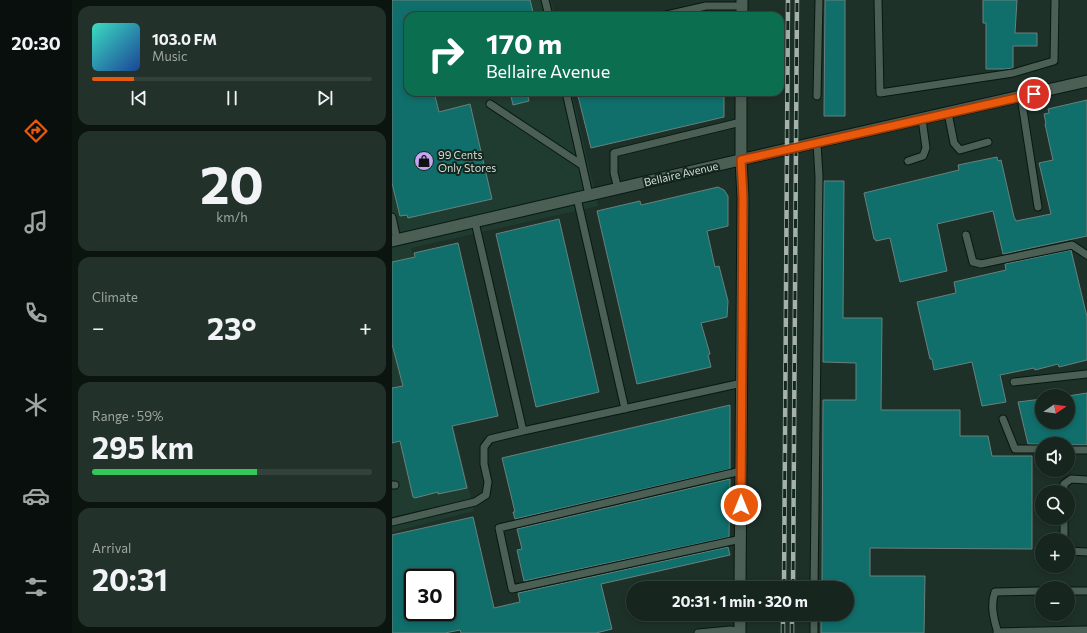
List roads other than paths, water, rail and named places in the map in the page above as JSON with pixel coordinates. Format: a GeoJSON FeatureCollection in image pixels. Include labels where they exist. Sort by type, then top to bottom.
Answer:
{"type":"FeatureCollection","features":[{"type":"Feature","properties":{"kind":"street","name":"Bellaire Avenue"},"geometry":{"type":"LineString","coordinates":[[395,241],[1087,81]]}},
{"type":"Feature","properties":{"kind":"street"},"geometry":{"type":"LineString","coordinates":[[740,581],[743,197],[741,160],[741,96]]}},
{"type":"Feature","properties":{"kind":"street"},"geometry":{"type":"LineString","coordinates":[[740,621],[740,632]]}},
{"type":"Feature","properties":{"kind":"lane"},"geometry":{"type":"LineString","coordinates":[[545,0],[548,12]]}},
{"type":"Feature","properties":{"kind":"lane"},"geometry":{"type":"LineString","coordinates":[[818,96],[819,0]]}},
{"type":"Feature","properties":{"kind":"lane"},"geometry":{"type":"LineString","coordinates":[[878,0],[880,93],[1013,73],[1054,61],[1055,0]]}},
{"type":"Feature","properties":{"kind":"lane"},"geometry":{"type":"LineString","coordinates":[[676,12],[706,3],[742,7]]}},
{"type":"Feature","properties":{"kind":"lane"},"geometry":{"type":"LineString","coordinates":[[567,96],[590,195]]}},
{"type":"Feature","properties":{"kind":"lane"},"geometry":{"type":"LineString","coordinates":[[1021,96],[1038,206]]}},
{"type":"Feature","properties":{"kind":"lane"},"geometry":{"type":"LineString","coordinates":[[490,104],[582,165]]}},
{"type":"Feature","properties":{"kind":"lane"},"geometry":{"type":"LineString","coordinates":[[948,113],[954,144],[960,150],[988,142]]}},
{"type":"Feature","properties":{"kind":"lane"},"geometry":{"type":"LineString","coordinates":[[908,161],[923,156],[926,148],[922,119]]}},
{"type":"Feature","properties":{"kind":"lane"},"geometry":{"type":"LineString","coordinates":[[618,189],[614,173],[614,153],[741,122]]}},
{"type":"Feature","properties":{"kind":"lane"},"geometry":{"type":"LineString","coordinates":[[814,581],[818,185],[817,143]]}},
{"type":"Feature","properties":{"kind":"lane"},"geometry":{"type":"LineString","coordinates":[[577,198],[625,408]]}},
{"type":"Feature","properties":{"kind":"lane"},"geometry":{"type":"LineString","coordinates":[[392,217],[395,241]]}},
{"type":"Feature","properties":{"kind":"lane"},"geometry":{"type":"LineString","coordinates":[[475,222],[523,431]]}},
{"type":"Feature","properties":{"kind":"lane"},"geometry":{"type":"LineString","coordinates":[[966,235],[973,262],[981,264],[1072,245],[1087,255]]}},
{"type":"Feature","properties":{"kind":"lane"},"geometry":{"type":"LineString","coordinates":[[1014,382],[1087,374]]}},
{"type":"Feature","properties":{"kind":"lane"},"geometry":{"type":"LineString","coordinates":[[392,522],[475,502],[486,495],[488,482],[484,464],[484,447],[490,439],[742,383]]}},
{"type":"Feature","properties":{"kind":"lane"},"geometry":{"type":"LineString","coordinates":[[1003,419],[1015,449],[1035,449]]}},
{"type":"Feature","properties":{"kind":"lane"},"geometry":{"type":"LineString","coordinates":[[1075,450],[1087,450]]}},
{"type":"Feature","properties":{"kind":"lane"},"geometry":{"type":"LineString","coordinates":[[741,471],[500,528],[512,589],[741,539]]}},
{"type":"Feature","properties":{"kind":"lane"},"geometry":{"type":"LineString","coordinates":[[1064,485],[1071,480],[1087,480]]}},
{"type":"Feature","properties":{"kind":"lane"},"geometry":{"type":"LineString","coordinates":[[1075,551],[1087,552]]}},
{"type":"Feature","properties":{"kind":"lane"},"geometry":{"type":"LineString","coordinates":[[1075,591],[1087,590]]}},
{"type":"Feature","properties":{"kind":"lane"},"geometry":{"type":"LineString","coordinates":[[1035,591],[995,592],[993,598],[993,616],[997,632],[1087,630]]}},
{"type":"Feature","properties":{"kind":"lane"},"geometry":{"type":"LineString","coordinates":[[814,621],[814,633]]}},
{"type":"Feature","properties":{"kind":"lane"},"geometry":{"type":"LineString","coordinates":[[698,633],[730,630],[740,632]]}},
{"type":"Feature","properties":{"kind":"railway"},"geometry":{"type":"LineString","coordinates":[[784,581],[788,0]]}},
{"type":"Feature","properties":{"kind":"railway"},"geometry":{"type":"LineString","coordinates":[[793,581],[797,0]]}},
{"type":"Feature","properties":{"kind":"railway"},"geometry":{"type":"LineString","coordinates":[[783,621],[783,633]]}},
{"type":"Feature","properties":{"kind":"railway"},"geometry":{"type":"LineString","coordinates":[[792,621],[792,633]]}},
{"type":"Feature","properties":{"kind":"place","name":"99 Cents Only Stores"},"geometry":{"type":"Point","coordinates":[424,161]}}]}
